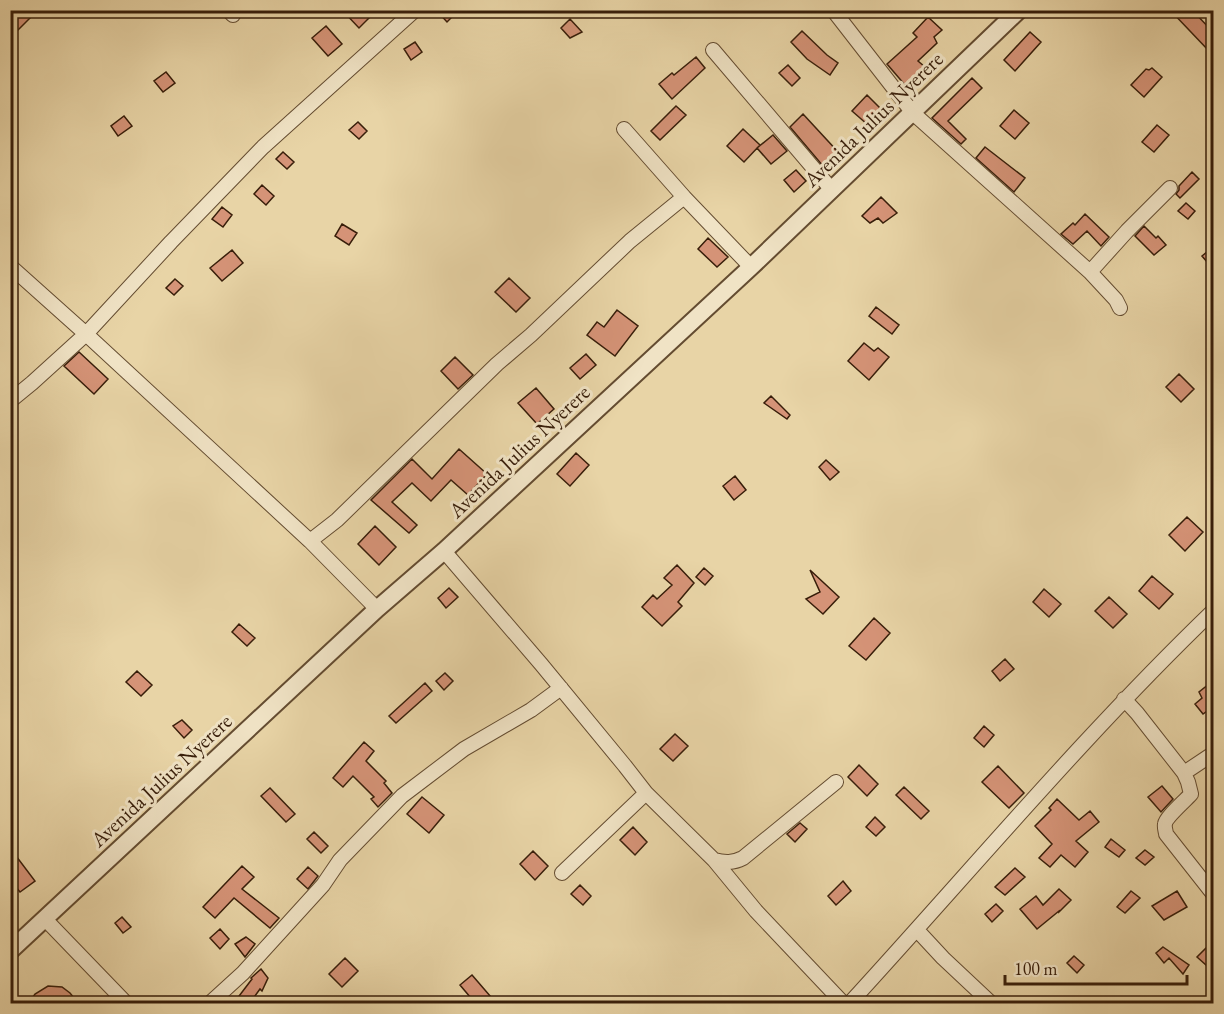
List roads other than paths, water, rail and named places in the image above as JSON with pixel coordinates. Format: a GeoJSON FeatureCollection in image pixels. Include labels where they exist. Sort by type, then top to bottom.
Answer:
{"type":"FeatureCollection","features":[{"type":"Feature","properties":{"kind":"street"},"geometry":{"type":"LineString","coordinates":[[10,401],[86,334],[263,147],[415,10]]}},
{"type":"Feature","properties":{"kind":"street"},"geometry":{"type":"LineString","coordinates":[[833,10],[912,112],[1090,272],[1116,300],[1120,308]]}},
{"type":"Feature","properties":{"kind":"street","name":"Avenida Julius Nyerere"},"geometry":{"type":"LineString","coordinates":[[10,951],[377,609],[444,551],[751,267],[1019,10]]}},
{"type":"Feature","properties":{"kind":"street"},"geometry":{"type":"LineString","coordinates":[[713,50],[832,190]]}},
{"type":"Feature","properties":{"kind":"street"},"geometry":{"type":"LineString","coordinates":[[624,129],[684,197],[751,267]]}},
{"type":"Feature","properties":{"kind":"street"},"geometry":{"type":"LineString","coordinates":[[1090,272],[1170,188]]}},
{"type":"Feature","properties":{"kind":"street"},"geometry":{"type":"LineString","coordinates":[[310,541],[337,519],[497,364],[630,241],[684,197]]}},
{"type":"Feature","properties":{"kind":"street"},"geometry":{"type":"LineString","coordinates":[[10,266],[310,541],[377,609]]}},
{"type":"Feature","properties":{"kind":"street"},"geometry":{"type":"LineString","coordinates":[[444,551],[561,688],[646,793],[714,860],[756,911],[847,1004],[1124,699],[1214,610]]}},
{"type":"Feature","properties":{"kind":"street"},"geometry":{"type":"LineString","coordinates":[[209,1004],[243,973],[323,885],[340,860],[402,796],[464,749],[531,710],[561,688]]}},
{"type":"Feature","properties":{"kind":"street"},"geometry":{"type":"LineString","coordinates":[[1124,699],[1184,773],[1191,794],[1167,817],[1164,825],[1166,834],[1214,895]]}},
{"type":"Feature","properties":{"kind":"street"},"geometry":{"type":"LineString","coordinates":[[1184,773],[1214,753]]}},
{"type":"Feature","properties":{"kind":"street"},"geometry":{"type":"LineString","coordinates":[[714,860],[736,862],[743,858],[836,782]]}},
{"type":"Feature","properties":{"kind":"street"},"geometry":{"type":"LineString","coordinates":[[562,873],[646,793]]}},
{"type":"Feature","properties":{"kind":"street"},"geometry":{"type":"LineString","coordinates":[[45,919],[127,1004]]}},
{"type":"Feature","properties":{"kind":"street"},"geometry":{"type":"LineString","coordinates":[[916,930],[992,1004]]}}]}
